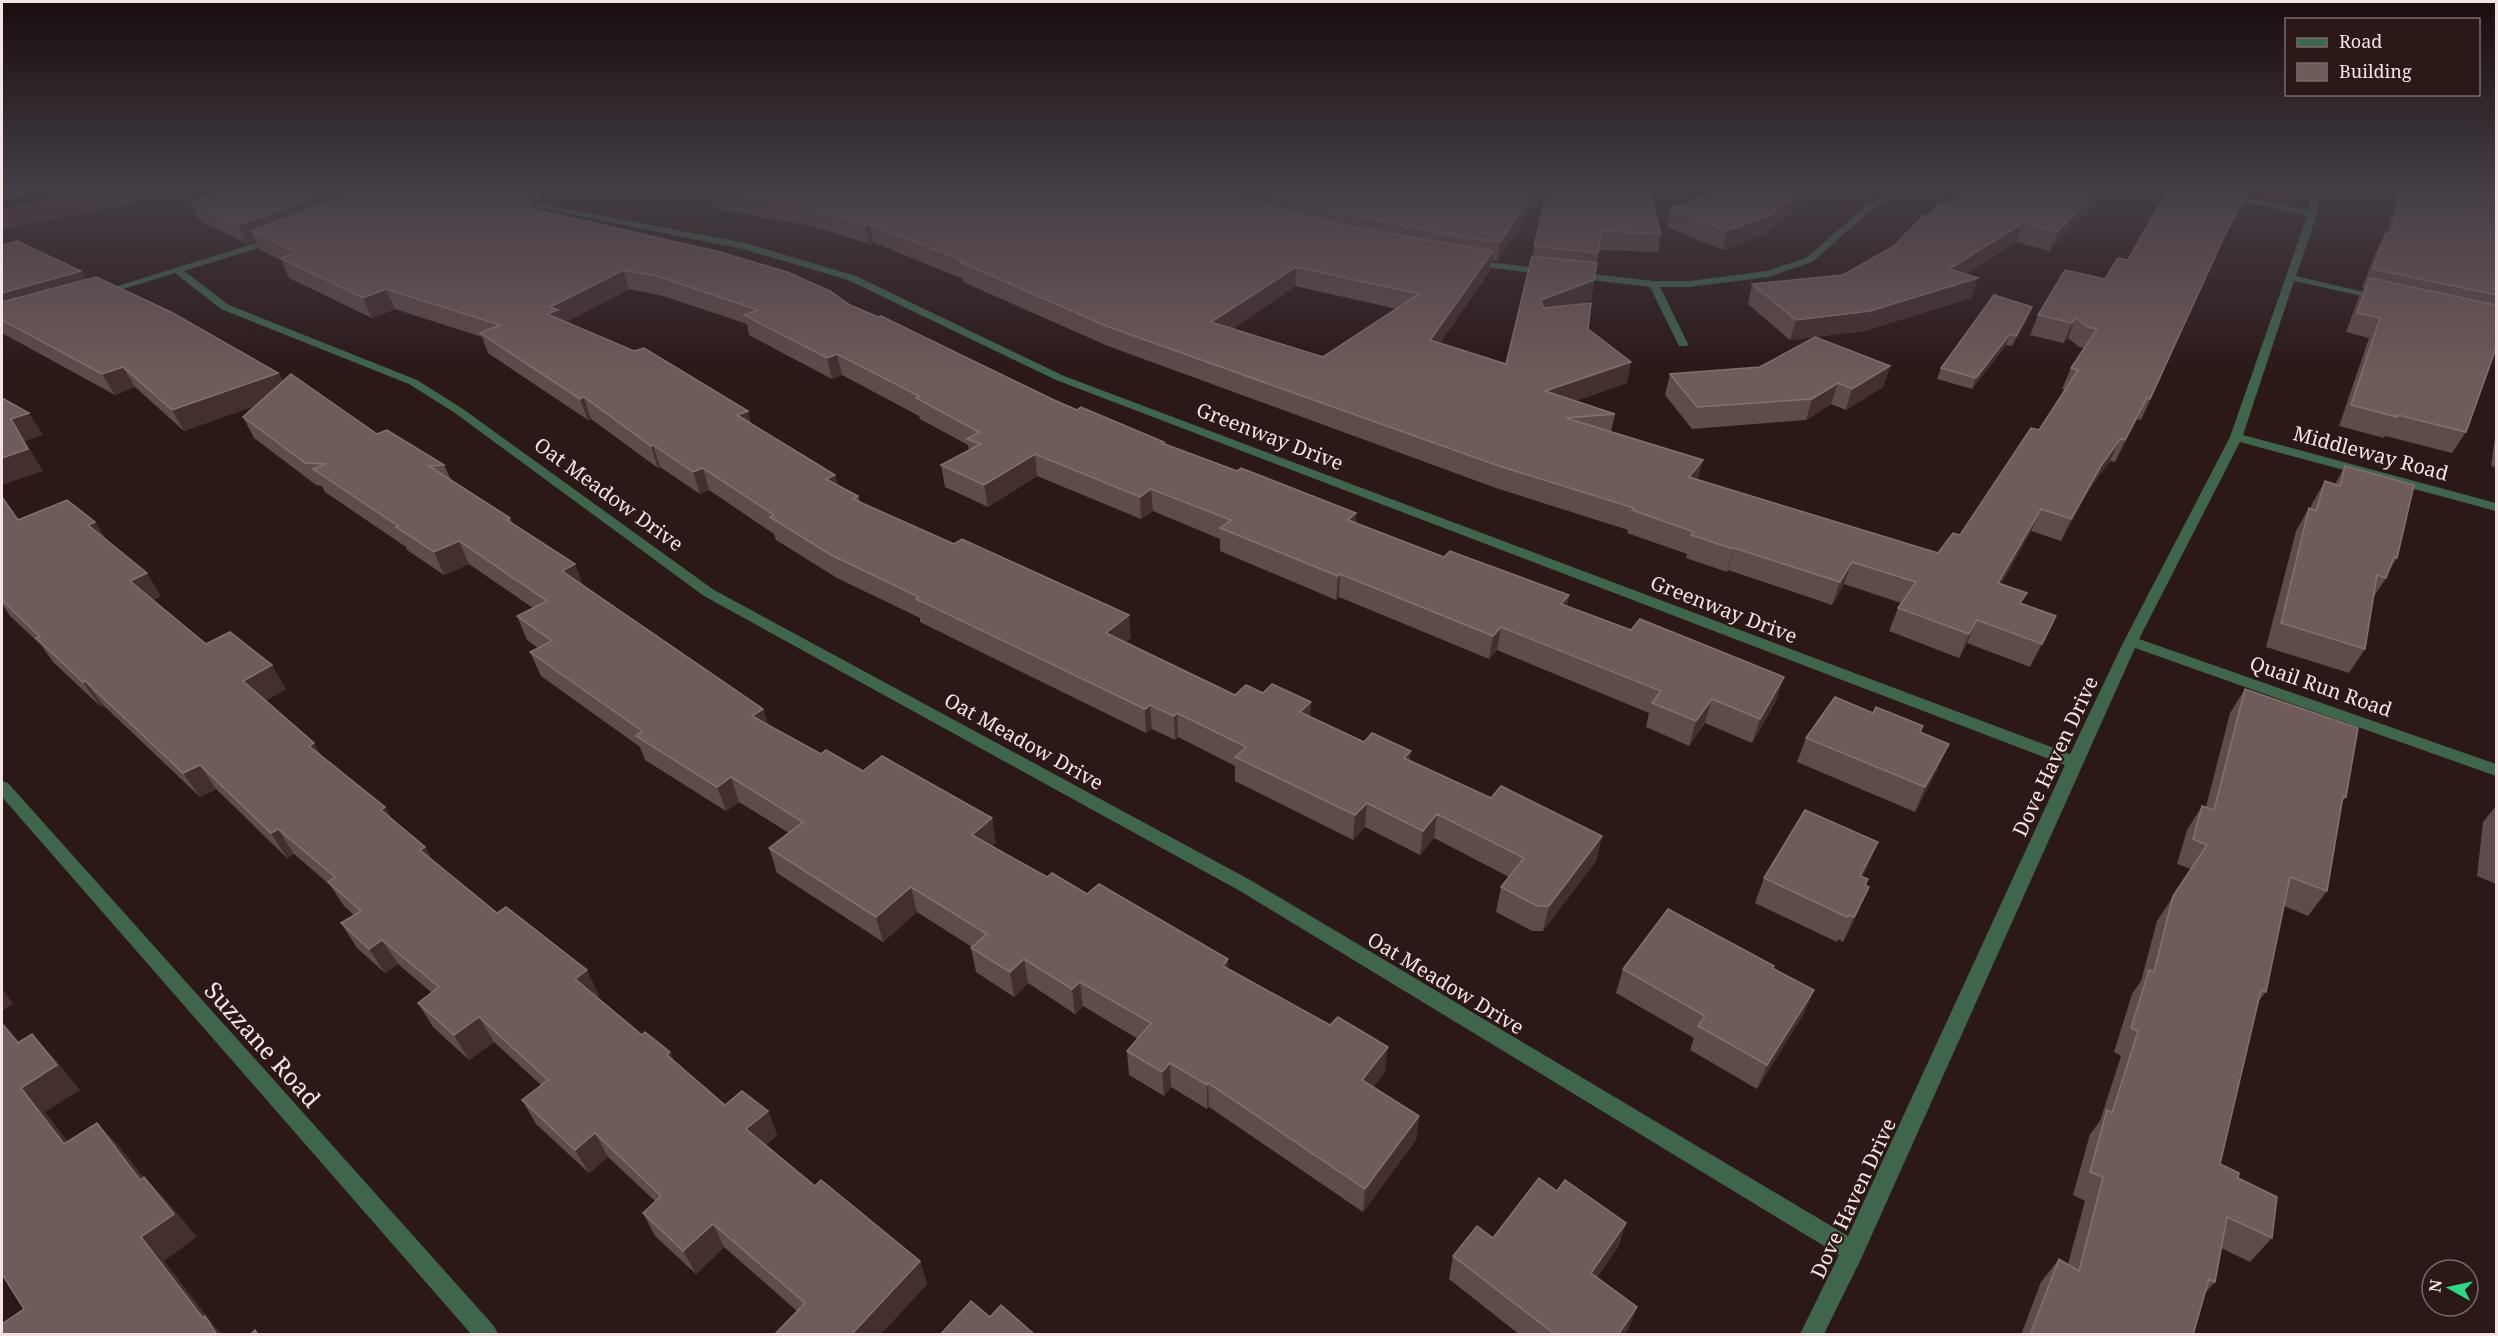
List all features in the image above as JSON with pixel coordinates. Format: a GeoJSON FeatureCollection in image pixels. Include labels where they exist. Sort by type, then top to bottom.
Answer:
{"type":"FeatureCollection","features":[{"type":"Feature","properties":{"kind":"street"},"geometry":{"type":"LineString","coordinates":[[90,296],[242,250]]}},
{"type":"Feature","properties":{"kind":"street","name":"Greenway Drive"},"geometry":{"type":"LineString","coordinates":[[760,250],[852,278],[1060,378],[2074,762]]}},
{"type":"Feature","properties":{"kind":"street"},"geometry":{"type":"LineString","coordinates":[[1464,262],[1653,284],[1689,284],[1768,274],[1809,260],[1820,250]]}},
{"type":"Feature","properties":{"kind":"street","name":"Dove Haven Drive"},"geometry":{"type":"LineString","coordinates":[[1812,1335],[1853,1251],[2131,641],[2236,437],[2299,250]]}},
{"type":"Feature","properties":{"kind":"street","name":"Oat Meadow Drive"},"geometry":{"type":"LineString","coordinates":[[178,271],[225,307],[413,382],[459,411],[709,593],[1246,886],[1853,1251]]}},
{"type":"Feature","properties":{"kind":"street"},"geometry":{"type":"LineString","coordinates":[[2289,277],[2392,299]]}},
{"type":"Feature","properties":{"kind":"street"},"geometry":{"type":"LineString","coordinates":[[1653,284],[1683,344]]}},
{"type":"Feature","properties":{"kind":"street","name":"Middleway Road"},"geometry":{"type":"LineString","coordinates":[[2236,437],[2496,507]]}},
{"type":"Feature","properties":{"kind":"street","name":"Quail Run Road"},"geometry":{"type":"LineString","coordinates":[[2131,641],[2496,770]]}},
{"type":"Feature","properties":{"kind":"street","name":"Suzzane Road"},"geometry":{"type":"LineString","coordinates":[[2,787],[486,1335]]}},
{"type":"Feature","properties":{"kind":"building"},"geometry":{"type":"Polygon","coordinates":[[[2,250],[37,250],[81,271],[2,293],[2,250]]]}},
{"type":"Feature","properties":{"kind":"building"},"geometry":{"type":"Polygon","coordinates":[[[291,250],[720,252],[787,272],[830,291],[850,305],[878,317],[881,316],[1077,410],[1081,407],[1164,442],[1162,443],[1237,471],[1241,468],[1356,513],[1348,520],[1444,557],[1450,551],[1569,595],[1561,604],[1631,630],[1640,619],[1784,677],[1760,719],[1712,699],[1696,721],[1652,703],[1661,691],[1501,627],[1493,636],[1340,574],[1338,576],[1220,528],[1231,520],[1151,489],[1140,497],[1035,454],[984,485],[941,465],[981,444],[967,439],[979,432],[916,398],[919,396],[837,354],[827,358],[744,315],[758,310],[657,276],[623,270],[550,307],[558,310],[547,314],[634,351],[644,348],[748,411],[737,415],[835,475],[826,479],[858,496],[853,499],[954,544],[962,539],[1129,615],[1106,633],[1235,695],[1246,685],[1263,693],[1272,684],[1311,702],[1300,712],[1364,742],[1372,733],[1411,751],[1404,758],[1491,798],[1501,786],[1602,836],[1549,906],[1537,906],[1501,887],[1524,858],[1437,814],[1423,831],[1367,803],[1355,815],[1235,757],[1246,747],[1177,713],[1174,716],[1150,705],[1145,709],[916,599],[919,597],[831,555],[770,517],[774,515],[703,468],[693,472],[653,445],[651,446],[584,397],[580,399],[480,333],[500,325],[386,289],[363,298],[280,258],[297,253],[291,250]]]}},
{"type":"Feature","properties":{"kind":"building"},"geometry":{"type":"Polygon","coordinates":[[[937,250],[1493,251],[1430,340],[1506,364],[1532,256],[1597,263],[1594,280],[1541,300],[1543,308],[1591,303],[1588,329],[1631,362],[1545,391],[1615,414],[1566,418],[1703,460],[1689,477],[1938,553],[1953,533],[1960,535],[2031,428],[2039,430],[2078,370],[2071,368],[2097,329],[2088,327],[2076,318],[2072,323],[2038,315],[2065,270],[2105,279],[2118,258],[2128,260],[2133,250],[2218,250],[2150,399],[2147,398],[2125,440],[2120,439],[2101,466],[2071,519],[2041,509],[1998,583],[2027,593],[2020,603],[2056,616],[2042,644],[1977,620],[1969,634],[1898,608],[1916,582],[1852,562],[1840,582],[1691,535],[1694,532],[1632,510],[1634,508],[1499,466],[1106,326],[960,262],[964,261],[937,250]],[[1296,267],[1211,322],[1323,357],[1419,294],[1296,267]]]}},
{"type":"Feature","properties":{"kind":"building"},"geometry":{"type":"Polygon","coordinates":[[[1574,250],[1598,250],[1598,253],[1574,250]]]}},
{"type":"Feature","properties":{"kind":"building"},"geometry":{"type":"Polygon","coordinates":[[[1886,250],[1979,250],[1949,269],[1978,278],[1870,311],[1796,320],[1752,284],[1843,275],[1886,250]]]}},
{"type":"Feature","properties":{"kind":"building"},"geometry":{"type":"Polygon","coordinates":[[[2380,250],[2496,250],[2496,295],[2373,269],[2380,250]]]}},
{"type":"Feature","properties":{"kind":"building"},"geometry":{"type":"Polygon","coordinates":[[[96,277],[171,312],[278,373],[172,410],[123,367],[102,374],[2,320],[2,302],[96,277]]]}},
{"type":"Feature","properties":{"kind":"building"},"geometry":{"type":"Polygon","coordinates":[[[2370,278],[2496,305],[2496,348],[2466,432],[2351,405],[2380,318],[2357,313],[2370,278]]]}},
{"type":"Feature","properties":{"kind":"building"},"geometry":{"type":"Polygon","coordinates":[[[1994,295],[2032,307],[2016,336],[2010,334],[1976,378],[1941,368],[1994,295]]]}},
{"type":"Feature","properties":{"kind":"building"},"geometry":{"type":"Polygon","coordinates":[[[1815,337],[1890,366],[1852,389],[1838,383],[1812,399],[1697,407],[1670,374],[1760,367],[1815,337]]]}},
{"type":"Feature","properties":{"kind":"building"},"geometry":{"type":"Polygon","coordinates":[[[291,374],[377,434],[387,430],[444,465],[429,466],[510,518],[507,520],[575,564],[562,571],[763,709],[752,716],[821,754],[826,750],[863,771],[882,756],[992,818],[972,835],[1047,877],[1052,873],[1087,894],[1099,884],[1228,959],[1223,966],[1330,1025],[1338,1017],[1388,1047],[1362,1080],[1419,1116],[1365,1189],[1208,1083],[1207,1085],[1170,1063],[1162,1072],[1127,1051],[1151,1023],[1080,982],[1072,989],[1024,959],[1010,972],[971,948],[987,934],[911,887],[876,917],[769,848],[803,822],[731,777],[717,787],[636,736],[642,731],[530,652],[552,641],[517,616],[547,601],[459,541],[434,552],[313,469],[326,464],[305,463],[243,417],[291,374]]]}},
{"type":"Feature","properties":{"kind":"building"},"geometry":{"type":"Polygon","coordinates":[[[2,398],[29,413],[11,419],[28,449],[2,458],[2,398]]]}},
{"type":"Feature","properties":{"kind":"building"},"geometry":{"type":"Polygon","coordinates":[[[2345,466],[2414,485],[2397,558],[2394,557],[2386,578],[2377,575],[2365,649],[2281,623],[2309,508],[2316,511],[2325,481],[2340,486],[2345,466]]]}},
{"type":"Feature","properties":{"kind":"building"},"geometry":{"type":"Polygon","coordinates":[[[2,497],[18,520],[67,500],[95,522],[88,525],[147,573],[130,581],[206,644],[230,632],[272,665],[243,681],[314,743],[309,746],[385,807],[381,810],[425,847],[420,850],[497,913],[506,907],[587,970],[575,979],[642,1035],[645,1032],[670,1052],[667,1055],[725,1105],[742,1091],[768,1111],[746,1129],[815,1186],[821,1180],[920,1261],[851,1335],[774,1335],[805,1303],[713,1224],[683,1251],[643,1213],[661,1196],[595,1133],[575,1150],[522,1100],[548,1080],[479,1017],[454,1035],[418,1003],[439,987],[382,940],[369,949],[341,923],[361,911],[328,882],[335,877],[278,829],[271,833],[200,765],[183,773],[36,638],[40,637],[2,600],[2,497]]]}},
{"type":"Feature","properties":{"kind":"building"},"geometry":{"type":"Polygon","coordinates":[[[2245,689],[2358,728],[2346,797],[2343,796],[2327,891],[2290,877],[2266,992],[2261,990],[2220,1164],[2239,1173],[2238,1178],[2277,1197],[2272,1238],[2227,1217],[2215,1282],[2209,1279],[2193,1335],[2030,1335],[2059,1259],[2079,1271],[2103,1177],[2090,1172],[2107,1110],[2112,1113],[2138,1031],[2131,1028],[2149,970],[2154,972],[2173,896],[2207,845],[2193,839],[2202,806],[2214,810],[2245,689]]]}},
{"type":"Feature","properties":{"kind":"building"},"geometry":{"type":"Polygon","coordinates":[[[1835,697],[1873,713],[1876,707],[1923,726],[1920,732],[1949,744],[1925,787],[1806,738],[1835,697]]]}},
{"type":"Feature","properties":{"kind":"building"},"geometry":{"type":"Polygon","coordinates":[[[1805,810],[1878,842],[1860,876],[1868,879],[1865,885],[1869,887],[1854,917],[1849,915],[1847,917],[1764,878],[1805,810]]]}},
{"type":"Feature","properties":{"kind":"building"},"geometry":{"type":"Polygon","coordinates":[[[1668,909],[1814,990],[1767,1065],[1698,1026],[1705,1016],[1623,969],[1668,909]]]}},
{"type":"Feature","properties":{"kind":"building"},"geometry":{"type":"Polygon","coordinates":[[[2,1024],[18,1043],[32,1034],[57,1065],[21,1088],[64,1144],[97,1123],[140,1180],[144,1177],[174,1214],[141,1237],[203,1318],[205,1316],[217,1335],[3,1335],[2,1324],[24,1309],[2,1274],[2,1024]]]}},
{"type":"Feature","properties":{"kind":"building"},"geometry":{"type":"Polygon","coordinates":[[[1539,1178],[1557,1191],[1565,1180],[1626,1223],[1591,1273],[1637,1307],[1618,1335],[1556,1335],[1453,1256],[1477,1226],[1493,1238],[1539,1178]]]}},
{"type":"Feature","properties":{"kind":"building"},"geometry":{"type":"Polygon","coordinates":[[[971,1301],[990,1317],[1001,1305],[1035,1335],[940,1335],[971,1301]]]}}]}
